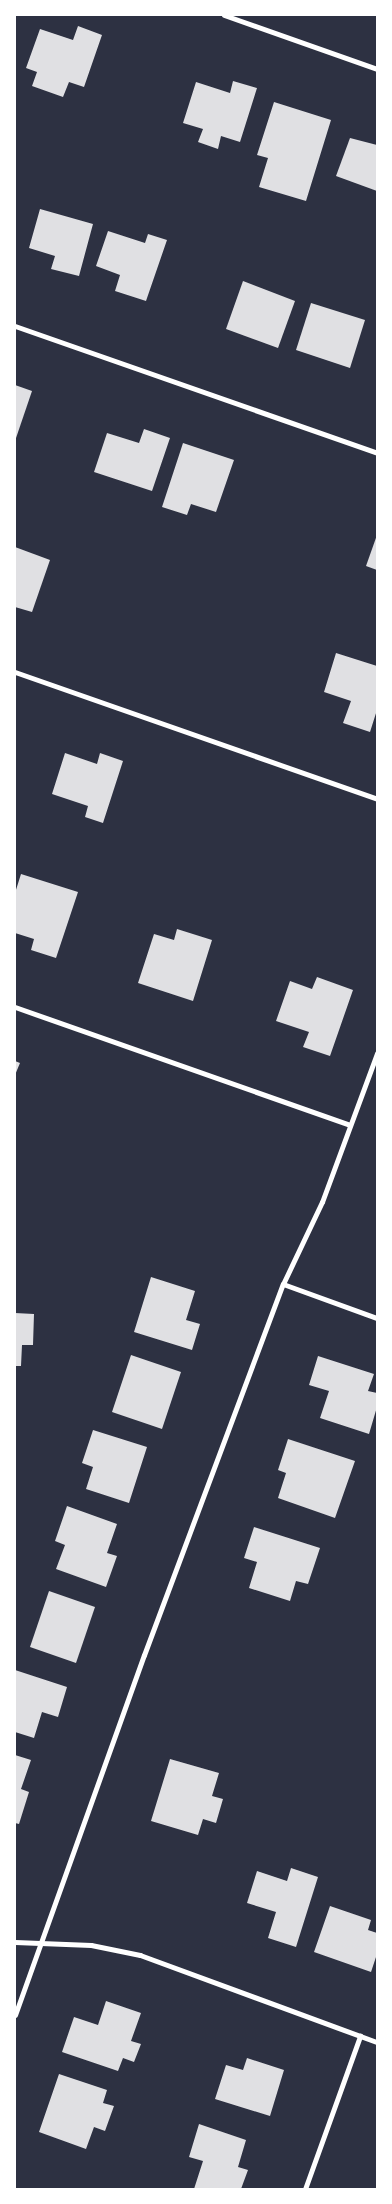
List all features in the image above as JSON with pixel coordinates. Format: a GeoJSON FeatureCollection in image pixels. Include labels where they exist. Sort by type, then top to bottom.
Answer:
{"type":"FeatureCollection","features":[{"type":"Feature","properties":{"kind":"street"},"geometry":{"type":"LineString","coordinates":[[224,15],[377,69]]}},
{"type":"Feature","properties":{"kind":"street"},"geometry":{"type":"LineString","coordinates":[[15,326],[377,453]]}},
{"type":"Feature","properties":{"kind":"street"},"geometry":{"type":"LineString","coordinates":[[15,672],[377,799]]}},
{"type":"Feature","properties":{"kind":"street"},"geometry":{"type":"LineString","coordinates":[[15,1007],[350,1125]]}},
{"type":"Feature","properties":{"kind":"street"},"geometry":{"type":"LineString","coordinates":[[15,2014],[144,1654],[283,1284],[322,1202],[377,1053]]}},
{"type":"Feature","properties":{"kind":"street"},"geometry":{"type":"LineString","coordinates":[[283,1284],[377,1318]]}},
{"type":"Feature","properties":{"kind":"street"},"geometry":{"type":"LineString","coordinates":[[15,1942],[91,1945],[140,1955],[377,2042]]}},
{"type":"Feature","properties":{"kind":"street"},"geometry":{"type":"LineString","coordinates":[[305,2189],[360,2036]]}},
{"type":"Feature","properties":{"kind":"building"},"geometry":{"type":"Polygon","coordinates":[[[78,26],[102,35],[84,87],[69,82],[63,97],[32,86],[37,72],[26,68],[40,29],[73,40],[78,26]]]}},
{"type":"Feature","properties":{"kind":"building"},"geometry":{"type":"Polygon","coordinates":[[[233,81],[257,88],[240,142],[221,136],[218,149],[198,142],[203,129],[183,123],[196,82],[230,93],[233,81]]]}},
{"type":"Feature","properties":{"kind":"building"},"geometry":{"type":"Polygon","coordinates":[[[274,102],[331,120],[306,201],[259,187],[268,158],[257,155],[274,102]]]}},
{"type":"Feature","properties":{"kind":"building"},"geometry":{"type":"Polygon","coordinates":[[[350,138],[377,145],[377,191],[336,176],[350,138]]]}},
{"type":"Feature","properties":{"kind":"building"},"geometry":{"type":"Polygon","coordinates":[[[40,209],[93,224],[79,276],[51,269],[55,256],[29,248],[40,209]]]}},
{"type":"Feature","properties":{"kind":"building"},"geometry":{"type":"Polygon","coordinates":[[[108,231],[145,243],[148,234],[167,240],[146,301],[115,291],[120,275],[96,266],[108,231]]]}},
{"type":"Feature","properties":{"kind":"building"},"geometry":{"type":"Polygon","coordinates":[[[243,281],[295,301],[278,348],[226,329],[243,281]]]}},
{"type":"Feature","properties":{"kind":"building"},"geometry":{"type":"Polygon","coordinates":[[[311,303],[365,320],[350,368],[296,350],[311,303]]]}},
{"type":"Feature","properties":{"kind":"building"},"geometry":{"type":"Polygon","coordinates":[[[15,385],[32,391],[15,441],[15,385]]]}},
{"type":"Feature","properties":{"kind":"building"},"geometry":{"type":"Polygon","coordinates":[[[144,429],[170,438],[152,491],[94,472],[107,433],[139,443],[144,429]]]}},
{"type":"Feature","properties":{"kind":"building"},"geometry":{"type":"Polygon","coordinates":[[[183,443],[234,460],[216,512],[191,504],[187,515],[162,507],[183,443]]]}},
{"type":"Feature","properties":{"kind":"building"},"geometry":{"type":"Polygon","coordinates":[[[377,535],[377,570],[366,566],[377,535]]]}},
{"type":"Feature","properties":{"kind":"building"},"geometry":{"type":"Polygon","coordinates":[[[15,547],[50,560],[32,612],[15,607],[15,547]]]}},
{"type":"Feature","properties":{"kind":"building"},"geometry":{"type":"Polygon","coordinates":[[[336,653],[377,666],[377,710],[370,732],[343,723],[351,701],[324,692],[336,653]]]}},
{"type":"Feature","properties":{"kind":"building"},"geometry":{"type":"Polygon","coordinates":[[[65,753],[97,764],[100,753],[123,761],[103,823],[85,817],[88,806],[52,794],[65,753]]]}},
{"type":"Feature","properties":{"kind":"building"},"geometry":{"type":"Polygon","coordinates":[[[21,874],[78,892],[56,958],[31,950],[34,939],[15,933],[15,893],[21,874]]]}},
{"type":"Feature","properties":{"kind":"building"},"geometry":{"type":"Polygon","coordinates":[[[177,929],[212,940],[193,1001],[138,983],[154,934],[174,940],[177,929]]]}},
{"type":"Feature","properties":{"kind":"building"},"geometry":{"type":"Polygon","coordinates":[[[317,977],[353,990],[330,1056],[303,1047],[309,1032],[276,1021],[290,981],[312,989],[317,977]]]}},
{"type":"Feature","properties":{"kind":"building"},"geometry":{"type":"Polygon","coordinates":[[[15,1061],[20,1063],[15,1075],[15,1061]]]}},
{"type":"Feature","properties":{"kind":"building"},"geometry":{"type":"Polygon","coordinates":[[[151,1277],[195,1291],[186,1320],[200,1324],[192,1350],[134,1332],[151,1277]]]}},
{"type":"Feature","properties":{"kind":"building"},"geometry":{"type":"Polygon","coordinates":[[[15,1313],[34,1314],[33,1345],[22,1345],[21,1366],[15,1366],[15,1313]]]}},
{"type":"Feature","properties":{"kind":"building"},"geometry":{"type":"Polygon","coordinates":[[[131,1355],[181,1372],[162,1429],[112,1412],[131,1355]]]}},
{"type":"Feature","properties":{"kind":"building"},"geometry":{"type":"Polygon","coordinates":[[[318,1356],[374,1374],[368,1391],[377,1393],[377,1407],[369,1434],[320,1418],[329,1391],[309,1385],[318,1356]]]}},
{"type":"Feature","properties":{"kind":"building"},"geometry":{"type":"Polygon","coordinates":[[[93,1430],[147,1447],[129,1503],[86,1489],[93,1467],[82,1463],[93,1430]]]}},
{"type":"Feature","properties":{"kind":"building"},"geometry":{"type":"Polygon","coordinates":[[[288,1439],[355,1461],[335,1518],[278,1498],[286,1473],[278,1470],[288,1439]]]}},
{"type":"Feature","properties":{"kind":"building"},"geometry":{"type":"Polygon","coordinates":[[[67,1506],[117,1524],[107,1553],[117,1556],[106,1587],[56,1569],[65,1545],[55,1541],[67,1506]]]}},
{"type":"Feature","properties":{"kind":"building"},"geometry":{"type":"Polygon","coordinates":[[[254,1527],[320,1548],[308,1584],[296,1581],[290,1601],[249,1588],[257,1562],[244,1558],[254,1527]]]}},
{"type":"Feature","properties":{"kind":"building"},"geometry":{"type":"Polygon","coordinates":[[[49,1591],[95,1607],[76,1663],[30,1647],[49,1591]]]}},
{"type":"Feature","properties":{"kind":"building"},"geometry":{"type":"Polygon","coordinates":[[[15,1670],[67,1687],[58,1717],[42,1712],[34,1738],[15,1732],[15,1670]]]}},
{"type":"Feature","properties":{"kind":"building"},"geometry":{"type":"Polygon","coordinates":[[[15,1755],[31,1760],[21,1789],[29,1792],[19,1824],[15,1823],[15,1755]]]}},
{"type":"Feature","properties":{"kind":"building"},"geometry":{"type":"Polygon","coordinates":[[[170,1759],[219,1773],[212,1796],[223,1799],[216,1823],[203,1819],[198,1835],[151,1821],[170,1759]]]}},
{"type":"Feature","properties":{"kind":"building"},"geometry":{"type":"Polygon","coordinates":[[[291,1868],[318,1877],[296,1947],[268,1938],[276,1912],[247,1903],[257,1871],[287,1881],[291,1868]]]}},
{"type":"Feature","properties":{"kind":"building"},"geometry":{"type":"Polygon","coordinates":[[[330,1906],[371,1920],[368,1930],[377,1933],[377,1954],[371,1972],[314,1952],[330,1906]]]}},
{"type":"Feature","properties":{"kind":"building"},"geometry":{"type":"Polygon","coordinates":[[[106,2001],[141,2013],[131,2041],[141,2044],[134,2062],[123,2058],[118,2071],[62,2052],[74,2017],[98,2025],[106,2001]]]}},
{"type":"Feature","properties":{"kind":"building"},"geometry":{"type":"Polygon","coordinates":[[[247,2058],[284,2070],[270,2116],[215,2099],[226,2065],[243,2070],[247,2058]]]}},
{"type":"Feature","properties":{"kind":"building"},"geometry":{"type":"Polygon","coordinates":[[[59,2074],[107,2090],[103,2103],[114,2106],[105,2131],[94,2127],[86,2149],[39,2132],[59,2074]]]}},
{"type":"Feature","properties":{"kind":"building"},"geometry":{"type":"Polygon","coordinates":[[[199,2124],[246,2140],[238,2167],[248,2170],[241,2189],[194,2189],[203,2161],[189,2157],[199,2124]]]}}]}
